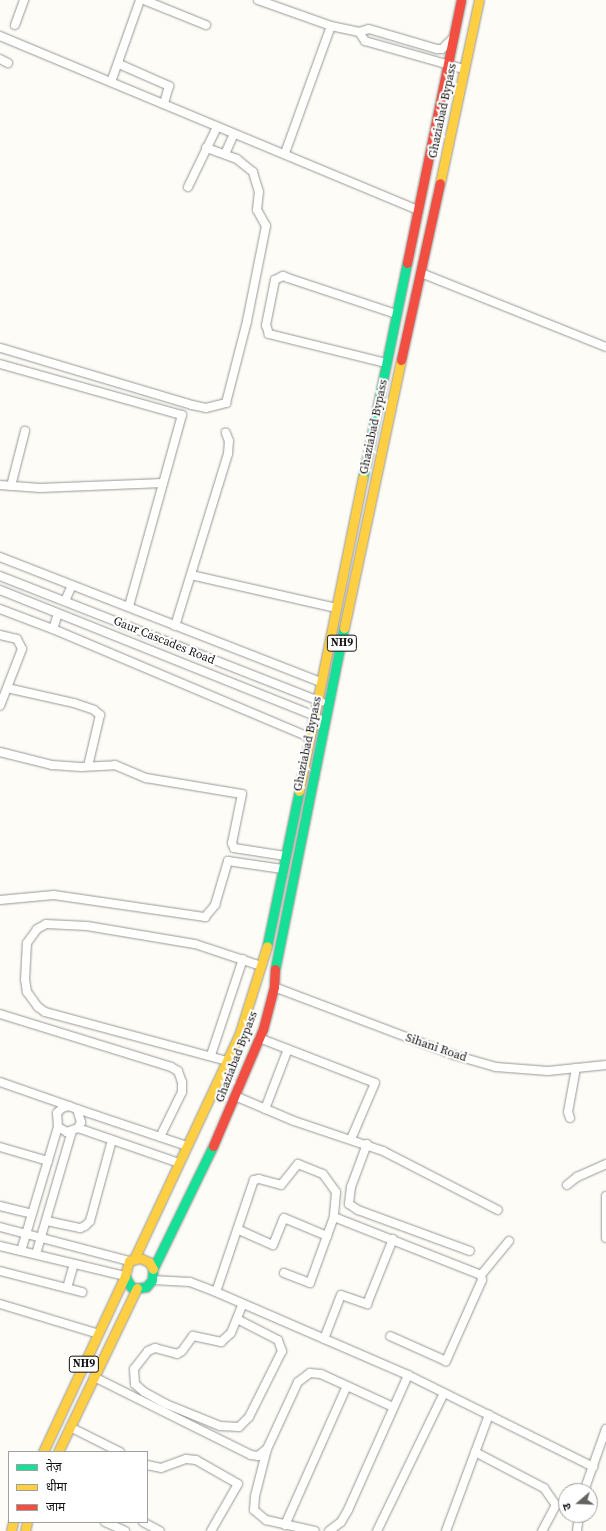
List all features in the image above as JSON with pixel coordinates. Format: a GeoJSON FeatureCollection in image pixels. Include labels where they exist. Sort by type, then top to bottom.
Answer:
{"type":"FeatureCollection","features":[{"type":"Feature","properties":{"kind":"highway","name":"Ghaziabad Bypass"},"geometry":{"type":"LineString","coordinates":[[43,1451],[239,1035],[261,966],[285,856],[461,0]]}},
{"type":"Feature","properties":{"kind":"highway","name":"Ghaziabad Bypass"},"geometry":{"type":"LineString","coordinates":[[152,1280],[153,1269],[200,1176],[235,1096],[259,1038],[274,987],[274,972],[385,424],[421,273],[479,0]]}},
{"type":"Feature","properties":{"kind":"highway"},"geometry":{"type":"LineString","coordinates":[[132,1260],[140,1258],[148,1262],[153,1269]]}},
{"type":"Feature","properties":{"kind":"highway"},"geometry":{"type":"LineString","coordinates":[[125,1276],[131,1287],[137,1288],[146,1287],[152,1280]]}},
{"type":"Feature","properties":{"kind":"highway","name":"NH9"},"geometry":{"type":"LineString","coordinates":[[58,1451],[137,1288]]}},
{"type":"Feature","properties":{"kind":"street"},"geometry":{"type":"LineString","coordinates":[[15,25],[24,0]]}},
{"type":"Feature","properties":{"kind":"street"},"geometry":{"type":"LineString","coordinates":[[111,82],[119,64],[140,0]]}},
{"type":"Feature","properties":{"kind":"street"},"geometry":{"type":"LineString","coordinates":[[144,0],[206,26]]}},
{"type":"Feature","properties":{"kind":"street"},"geometry":{"type":"LineString","coordinates":[[258,0],[331,26],[359,32],[369,29],[440,50],[453,38]]}},
{"type":"Feature","properties":{"kind":"street"},"geometry":{"type":"LineString","coordinates":[[285,153],[331,26]]}},
{"type":"Feature","properties":{"kind":"street"},"geometry":{"type":"LineString","coordinates":[[359,32],[365,41],[464,69]]}},
{"type":"Feature","properties":{"kind":"street"},"geometry":{"type":"LineString","coordinates":[[0,36],[234,134],[285,153],[418,210]]}},
{"type":"Feature","properties":{"kind":"street"},"geometry":{"type":"LineString","coordinates":[[119,64],[170,86],[164,104]]}},
{"type":"Feature","properties":{"kind":"street"},"geometry":{"type":"LineString","coordinates":[[188,187],[217,127]]}},
{"type":"Feature","properties":{"kind":"street"},"geometry":{"type":"LineString","coordinates":[[225,154],[234,134]]}},
{"type":"Feature","properties":{"kind":"street"},"geometry":{"type":"LineString","coordinates":[[1,348],[192,405],[206,408],[226,403],[247,321],[266,226],[256,210],[259,192],[253,172],[238,159],[206,148]]}},
{"type":"Feature","properties":{"kind":"street"},"geometry":{"type":"LineString","coordinates":[[421,273],[606,347]]}},
{"type":"Feature","properties":{"kind":"street"},"geometry":{"type":"LineString","coordinates":[[386,363],[269,334],[266,326],[275,280],[283,276],[396,314]]}},
{"type":"Feature","properties":{"kind":"street"},"geometry":{"type":"LineString","coordinates":[[0,364],[182,415],[129,606]]}},
{"type":"Feature","properties":{"kind":"street"},"geometry":{"type":"LineString","coordinates":[[11,486],[25,431]]}},
{"type":"Feature","properties":{"kind":"street"},"geometry":{"type":"LineString","coordinates":[[175,626],[228,454],[229,441],[226,433]]}},
{"type":"Feature","properties":{"kind":"street"},"geometry":{"type":"LineString","coordinates":[[0,485],[40,488],[163,483]]}},
{"type":"Feature","properties":{"kind":"street"},"geometry":{"type":"LineString","coordinates":[[0,557],[129,606],[175,626],[320,682]]}},
{"type":"Feature","properties":{"kind":"street"},"geometry":{"type":"LineString","coordinates":[[191,575],[336,608]]}},
{"type":"Feature","properties":{"kind":"street","name":"Gaur Cascades Road"},"geometry":{"type":"LineString","coordinates":[[0,576],[329,705]]}},
{"type":"Feature","properties":{"kind":"street"},"geometry":{"type":"LineString","coordinates":[[65,601],[72,585]]}},
{"type":"Feature","properties":{"kind":"street","name":"Gaur Cascades Road"},"geometry":{"type":"LineString","coordinates":[[0,590],[313,716],[325,719]]}},
{"type":"Feature","properties":{"kind":"street"},"geometry":{"type":"LineString","coordinates":[[0,609],[53,629],[309,737]]}},
{"type":"Feature","properties":{"kind":"street"},"geometry":{"type":"LineString","coordinates":[[53,629],[58,614]]}},
{"type":"Feature","properties":{"kind":"street"},"geometry":{"type":"LineString","coordinates":[[0,635],[17,640],[22,649],[0,706]]}},
{"type":"Feature","properties":{"kind":"street"},"geometry":{"type":"LineString","coordinates":[[7,688],[74,703],[94,710],[100,715],[88,766]]}},
{"type":"Feature","properties":{"kind":"street"},"geometry":{"type":"LineString","coordinates":[[0,752],[52,765],[115,765],[146,778],[242,794],[232,845],[215,905],[205,917],[54,895],[0,900]]}},
{"type":"Feature","properties":{"kind":"street"},"geometry":{"type":"LineString","coordinates":[[232,845],[234,848],[252,852],[285,856]]}},
{"type":"Feature","properties":{"kind":"street"},"geometry":{"type":"LineString","coordinates":[[228,861],[282,869]]}},
{"type":"Feature","properties":{"kind":"street"},"geometry":{"type":"LineString","coordinates":[[227,1061],[211,1055],[45,1012],[38,1007],[27,992],[25,980],[26,943],[37,928],[46,924],[62,923],[169,939],[243,959],[261,966]]}},
{"type":"Feature","properties":{"kind":"street"},"geometry":{"type":"LineString","coordinates":[[211,1055],[243,959]]}},
{"type":"Feature","properties":{"kind":"street","name":"Sihani Road"},"geometry":{"type":"LineString","coordinates":[[274,987],[454,1055],[496,1067],[548,1071],[606,1064]]}},
{"type":"Feature","properties":{"kind":"street"},"geometry":{"type":"LineString","coordinates":[[0,1014],[171,1067],[178,1071],[182,1082],[182,1092],[160,1137]]}},
{"type":"Feature","properties":{"kind":"street"},"geometry":{"type":"LineString","coordinates":[[259,1038],[375,1083],[351,1139]]}},
{"type":"Feature","properties":{"kind":"street"},"geometry":{"type":"LineString","coordinates":[[265,1109],[288,1049]]}},
{"type":"Feature","properties":{"kind":"street"},"geometry":{"type":"LineString","coordinates":[[570,1118],[568,1112],[576,1068]]}},
{"type":"Feature","properties":{"kind":"street"},"geometry":{"type":"LineString","coordinates":[[0,1082],[187,1146]]}},
{"type":"Feature","properties":{"kind":"street"},"geometry":{"type":"LineString","coordinates":[[235,1096],[294,1121],[367,1144],[498,1210]]}},
{"type":"Feature","properties":{"kind":"street"},"geometry":{"type":"LineString","coordinates":[[20,1251],[58,1126],[57,1113],[62,1108],[73,1107]]}},
{"type":"Feature","properties":{"kind":"street"},"geometry":{"type":"LineString","coordinates":[[36,1254],[40,1237],[47,1221],[75,1130],[81,1122],[73,1107]]}},
{"type":"Feature","properties":{"kind":"street"},"geometry":{"type":"LineString","coordinates":[[58,1126],[67,1132],[75,1130],[112,1140],[179,1163]]}},
{"type":"Feature","properties":{"kind":"street"},"geometry":{"type":"LineString","coordinates":[[47,1221],[80,1228],[86,1226],[90,1221],[112,1140]]}},
{"type":"Feature","properties":{"kind":"street"},"geometry":{"type":"LineString","coordinates":[[367,1144],[351,1187],[350,1204],[358,1210],[470,1250]]}},
{"type":"Feature","properties":{"kind":"street"},"geometry":{"type":"LineString","coordinates":[[0,1147],[48,1161]]}},
{"type":"Feature","properties":{"kind":"street"},"geometry":{"type":"LineString","coordinates":[[216,1292],[239,1230],[254,1180],[260,1179],[281,1185],[298,1164],[323,1174],[336,1192],[334,1217],[310,1283],[284,1272]]}},
{"type":"Feature","properties":{"kind":"street"},"geometry":{"type":"LineString","coordinates":[[567,1185],[577,1177],[606,1164]]}},
{"type":"Feature","properties":{"kind":"street"},"geometry":{"type":"LineString","coordinates":[[606,1196],[606,1238]]}},
{"type":"Feature","properties":{"kind":"street"},"geometry":{"type":"LineString","coordinates":[[0,1206],[31,1214]]}},
{"type":"Feature","properties":{"kind":"street"},"geometry":{"type":"LineString","coordinates":[[334,1217],[481,1275]]}},
{"type":"Feature","properties":{"kind":"street"},"geometry":{"type":"LineString","coordinates":[[239,1230],[273,1245],[284,1218],[328,1236]]}},
{"type":"Feature","properties":{"kind":"street"},"geometry":{"type":"LineString","coordinates":[[0,1227],[132,1260]]}},
{"type":"Feature","properties":{"kind":"street"},"geometry":{"type":"LineString","coordinates":[[324,1339],[341,1295],[367,1304],[393,1239]]}},
{"type":"Feature","properties":{"kind":"street"},"geometry":{"type":"LineString","coordinates":[[390,1336],[446,1361],[482,1280],[481,1275],[509,1241]]}},
{"type":"Feature","properties":{"kind":"street"},"geometry":{"type":"LineString","coordinates":[[0,1246],[125,1276]]}},
{"type":"Feature","properties":{"kind":"street"},"geometry":{"type":"LineString","coordinates":[[68,1288],[74,1264]]}},
{"type":"Feature","properties":{"kind":"street"},"geometry":{"type":"LineString","coordinates":[[0,1271],[82,1292]]}},
{"type":"Feature","properties":{"kind":"street"},"geometry":{"type":"LineString","coordinates":[[152,1280],[195,1283],[408,1375],[593,1467]]}},
{"type":"Feature","properties":{"kind":"street"},"geometry":{"type":"LineString","coordinates":[[0,1304],[99,1334]]}},
{"type":"Feature","properties":{"kind":"street"},"geometry":{"type":"LineString","coordinates":[[237,1319],[278,1340],[282,1351],[249,1417],[239,1427],[220,1426],[166,1404],[144,1392],[135,1384],[134,1368],[148,1351],[155,1348],[177,1354],[182,1352],[193,1336],[221,1342],[231,1334],[237,1319],[243,1304]]}},
{"type":"Feature","properties":{"kind":"street"},"geometry":{"type":"LineString","coordinates":[[314,1531],[285,1525],[260,1516],[253,1506],[267,1449],[298,1382],[303,1376],[316,1373],[393,1407]]}},
{"type":"Feature","properties":{"kind":"street"},"geometry":{"type":"LineString","coordinates":[[329,1531],[341,1522],[348,1510],[408,1375]]}},
{"type":"Feature","properties":{"kind":"street"},"geometry":{"type":"LineString","coordinates":[[94,1377],[251,1455],[258,1456],[267,1449]]}},
{"type":"Feature","properties":{"kind":"street"},"geometry":{"type":"LineString","coordinates":[[285,1525],[347,1386]]}},
{"type":"Feature","properties":{"kind":"street"},"geometry":{"type":"LineString","coordinates":[[377,1531],[444,1393]]}},
{"type":"Feature","properties":{"kind":"street"},"geometry":{"type":"LineString","coordinates":[[446,1531],[489,1415]]}},
{"type":"Feature","properties":{"kind":"street"},"geometry":{"type":"LineString","coordinates":[[70,1427],[118,1451]]}},
{"type":"Feature","properties":{"kind":"street"},"geometry":{"type":"LineString","coordinates":[[587,1483],[606,1428]]}},
{"type":"Feature","properties":{"kind":"street"},"geometry":{"type":"LineString","coordinates":[[476,1452],[544,1488],[556,1505],[542,1531]]}},
{"type":"Feature","properties":{"kind":"street"},"geometry":{"type":"LineString","coordinates":[[148,1465],[161,1468],[186,1459],[196,1460],[238,1484],[211,1531]]}},
{"type":"Feature","properties":{"kind":"street"},"geometry":{"type":"LineString","coordinates":[[107,1523],[125,1531]]}},
{"type":"Feature","properties":{"kind":"street"},"geometry":{"type":"LineString","coordinates":[[145,1523],[160,1531]]}},
{"type":"Feature","properties":{"kind":"traffic: fast"},"geometry":{"type":"LineString","coordinates":[[363,477],[407,263]]}},
{"type":"Feature","properties":{"kind":"traffic: fast"},"geometry":{"type":"LineString","coordinates":[[275,969],[344,628]]}},
{"type":"Feature","properties":{"kind":"traffic: fast"},"geometry":{"type":"LineString","coordinates":[[267,946],[299,791]]}},
{"type":"Feature","properties":{"kind":"traffic: fast"},"geometry":{"type":"LineString","coordinates":[[125,1276],[131,1287],[137,1288],[146,1287],[152,1280],[153,1269],[213,1146]]}},
{"type":"Feature","properties":{"kind":"traffic: slow"},"geometry":{"type":"LineString","coordinates":[[440,183],[479,0]]}},
{"type":"Feature","properties":{"kind":"traffic: slow"},"geometry":{"type":"LineString","coordinates":[[344,628],[401,360]]}},
{"type":"Feature","properties":{"kind":"traffic: slow"},"geometry":{"type":"LineString","coordinates":[[299,791],[363,477]]}},
{"type":"Feature","properties":{"kind":"traffic: slow"},"geometry":{"type":"LineString","coordinates":[[134,1259],[239,1035],[267,946]]}},
{"type":"Feature","properties":{"kind":"traffic: slow"},"geometry":{"type":"LineString","coordinates":[[43,1451],[125,1276],[129,1261],[140,1258],[149,1262],[153,1269]]}},
{"type":"Feature","properties":{"kind":"traffic: slow"},"geometry":{"type":"LineString","coordinates":[[58,1451],[137,1288]]}},
{"type":"Feature","properties":{"kind":"traffic: slow"},"geometry":{"type":"LineString","coordinates":[[11,1531],[13,1523]]}},
{"type":"Feature","properties":{"kind":"traffic: slow"},"geometry":{"type":"LineString","coordinates":[[25,1531],[27,1523]]}},
{"type":"Feature","properties":{"kind":"traffic: jam"},"geometry":{"type":"LineString","coordinates":[[407,263],[461,0]]}},
{"type":"Feature","properties":{"kind":"traffic: jam"},"geometry":{"type":"LineString","coordinates":[[401,360],[440,183]]}},
{"type":"Feature","properties":{"kind":"traffic: jam"},"geometry":{"type":"LineString","coordinates":[[213,1146],[263,1029],[274,987],[275,969]]}}]}
